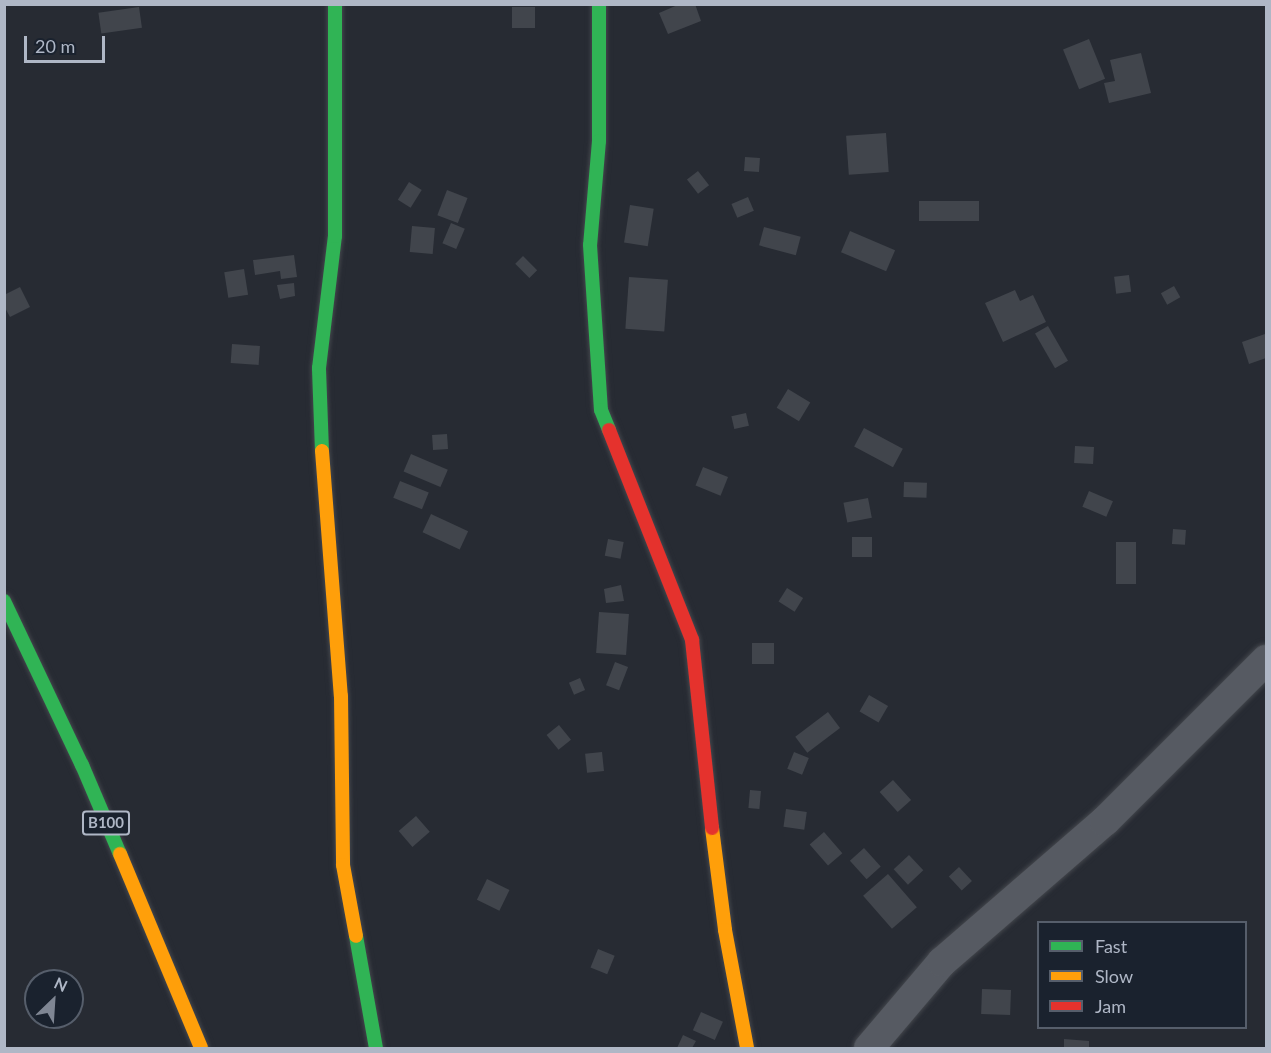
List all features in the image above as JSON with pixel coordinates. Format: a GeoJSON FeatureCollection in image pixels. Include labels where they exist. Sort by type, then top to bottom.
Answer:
{"type":"FeatureCollection","features":[{"type":"Feature","properties":{"kind":"main road"},"geometry":{"type":"LineString","coordinates":[[335,4],[335,236],[319,368],[323,464],[341,696],[343,865],[376,1048]]}},
{"type":"Feature","properties":{"kind":"main road"},"geometry":{"type":"LineString","coordinates":[[599,4],[599,141],[590,244],[601,410],[692,640],[699,723],[725,930],[747,1048]]}},
{"type":"Feature","properties":{"kind":"main road","name":"B100"},"geometry":{"type":"LineString","coordinates":[[4,601],[82,765],[201,1048]]}},
{"type":"Feature","properties":{"kind":"street"},"geometry":{"type":"LineString","coordinates":[[869,1048],[942,962],[1105,820],[1266,660]]}},
{"type":"Feature","properties":{"kind":"building"},"geometry":{"type":"Polygon","coordinates":[[[680,4],[695,4],[701,21],[668,34],[659,13],[680,4]]]}},
{"type":"Feature","properties":{"kind":"building"},"geometry":{"type":"Polygon","coordinates":[[[139,7],[142,28],[101,34],[98,13],[139,7]]]}},
{"type":"Feature","properties":{"kind":"building"},"geometry":{"type":"Polygon","coordinates":[[[512,7],[535,7],[535,28],[512,28],[512,7]]]}},
{"type":"Feature","properties":{"kind":"building"},"geometry":{"type":"Polygon","coordinates":[[[1089,39],[1105,79],[1079,89],[1063,49],[1089,39]]]}},
{"type":"Feature","properties":{"kind":"building"},"geometry":{"type":"Polygon","coordinates":[[[1141,53],[1151,93],[1109,103],[1104,83],[1115,81],[1110,60],[1141,53]]]}},
{"type":"Feature","properties":{"kind":"building"},"geometry":{"type":"Polygon","coordinates":[[[886,133],[889,172],[849,175],[846,136],[886,133]]]}},
{"type":"Feature","properties":{"kind":"building"},"geometry":{"type":"Polygon","coordinates":[[[745,157],[760,158],[759,172],[744,171],[745,157]]]}},
{"type":"Feature","properties":{"kind":"building"},"geometry":{"type":"Polygon","coordinates":[[[698,171],[709,185],[698,194],[687,180],[698,171]]]}},
{"type":"Feature","properties":{"kind":"building"},"geometry":{"type":"Polygon","coordinates":[[[409,182],[422,190],[411,208],[398,200],[409,182]]]}},
{"type":"Feature","properties":{"kind":"building"},"geometry":{"type":"Polygon","coordinates":[[[447,190],[468,198],[458,223],[437,215],[447,190]]]}},
{"type":"Feature","properties":{"kind":"building"},"geometry":{"type":"Polygon","coordinates":[[[748,197],[754,211],[737,218],[731,204],[748,197]]]}},
{"type":"Feature","properties":{"kind":"building"},"geometry":{"type":"Polygon","coordinates":[[[919,201],[979,201],[979,221],[919,221],[919,201]]]}},
{"type":"Feature","properties":{"kind":"building"},"geometry":{"type":"Polygon","coordinates":[[[630,205],[654,209],[648,246],[624,243],[630,205]]]}},
{"type":"Feature","properties":{"kind":"building"},"geometry":{"type":"Polygon","coordinates":[[[451,223],[465,229],[456,249],[442,243],[451,223]]]}},
{"type":"Feature","properties":{"kind":"building"},"geometry":{"type":"Polygon","coordinates":[[[412,226],[435,228],[433,254],[410,252],[412,226]]]}},
{"type":"Feature","properties":{"kind":"building"},"geometry":{"type":"Polygon","coordinates":[[[764,227],[801,237],[796,255],[759,245],[764,227]]]}},
{"type":"Feature","properties":{"kind":"building"},"geometry":{"type":"Polygon","coordinates":[[[850,231],[895,250],[886,271],[841,252],[850,231]]]}},
{"type":"Feature","properties":{"kind":"building"},"geometry":{"type":"Polygon","coordinates":[[[294,255],[297,277],[281,279],[280,271],[255,275],[253,260],[294,255]]]}},
{"type":"Feature","properties":{"kind":"building"},"geometry":{"type":"Polygon","coordinates":[[[523,256],[537,270],[529,278],[515,264],[523,256]]]}},
{"type":"Feature","properties":{"kind":"building"},"geometry":{"type":"Polygon","coordinates":[[[244,269],[248,295],[228,298],[224,272],[244,269]]]}},
{"type":"Feature","properties":{"kind":"building"},"geometry":{"type":"Polygon","coordinates":[[[1129,275],[1131,292],[1116,294],[1114,277],[1129,275]]]}},
{"type":"Feature","properties":{"kind":"building"},"geometry":{"type":"Polygon","coordinates":[[[629,277],[668,280],[664,332],[625,329],[629,277]]]}},
{"type":"Feature","properties":{"kind":"building"},"geometry":{"type":"Polygon","coordinates":[[[294,283],[295,296],[280,299],[277,285],[294,283]]]}},
{"type":"Feature","properties":{"kind":"building"},"geometry":{"type":"Polygon","coordinates":[[[1174,286],[1180,297],[1167,305],[1161,293],[1174,286]]]}},
{"type":"Feature","properties":{"kind":"building"},"geometry":{"type":"Polygon","coordinates":[[[20,287],[30,307],[10,317],[4,306],[4,295],[20,287]]]}},
{"type":"Feature","properties":{"kind":"building"},"geometry":{"type":"Polygon","coordinates":[[[1015,290],[1020,301],[1033,295],[1046,322],[1003,342],[985,303],[1015,290]]]}},
{"type":"Feature","properties":{"kind":"building"},"geometry":{"type":"Polygon","coordinates":[[[1048,326],[1068,361],[1055,368],[1035,334],[1048,326]]]}},
{"type":"Feature","properties":{"kind":"building"},"geometry":{"type":"Polygon","coordinates":[[[1265,334],[1266,358],[1249,364],[1242,342],[1265,334]]]}},
{"type":"Feature","properties":{"kind":"building"},"geometry":{"type":"Polygon","coordinates":[[[232,344],[260,346],[259,365],[231,363],[232,344]]]}},
{"type":"Feature","properties":{"kind":"building"},"geometry":{"type":"Polygon","coordinates":[[[788,389],[810,402],[799,421],[777,408],[788,389]]]}},
{"type":"Feature","properties":{"kind":"building"},"geometry":{"type":"Polygon","coordinates":[[[746,413],[749,426],[734,429],[731,416],[746,413]]]}},
{"type":"Feature","properties":{"kind":"building"},"geometry":{"type":"Polygon","coordinates":[[[864,428],[903,449],[893,467],[854,447],[864,428]]]}},
{"type":"Feature","properties":{"kind":"building"},"geometry":{"type":"Polygon","coordinates":[[[447,434],[448,449],[433,450],[432,435],[447,434]]]}},
{"type":"Feature","properties":{"kind":"building"},"geometry":{"type":"Polygon","coordinates":[[[1075,446],[1094,447],[1093,464],[1074,463],[1075,446]]]}},
{"type":"Feature","properties":{"kind":"building"},"geometry":{"type":"Polygon","coordinates":[[[411,454],[448,470],[440,487],[404,471],[411,454]]]}},
{"type":"Feature","properties":{"kind":"building"},"geometry":{"type":"Polygon","coordinates":[[[703,467],[728,477],[721,496],[696,486],[703,467]]]}},
{"type":"Feature","properties":{"kind":"building"},"geometry":{"type":"Polygon","coordinates":[[[400,481],[429,493],[422,509],[393,498],[400,481]]]}},
{"type":"Feature","properties":{"kind":"building"},"geometry":{"type":"Polygon","coordinates":[[[904,482],[927,483],[926,498],[903,497],[904,482]]]}},
{"type":"Feature","properties":{"kind":"building"},"geometry":{"type":"Polygon","coordinates":[[[1089,491],[1113,501],[1106,517],[1082,507],[1089,491]]]}},
{"type":"Feature","properties":{"kind":"building"},"geometry":{"type":"Polygon","coordinates":[[[868,498],[872,518],[847,522],[843,503],[868,498]]]}},
{"type":"Feature","properties":{"kind":"building"},"geometry":{"type":"Polygon","coordinates":[[[431,514],[468,531],[460,549],[423,532],[431,514]]]}},
{"type":"Feature","properties":{"kind":"building"},"geometry":{"type":"Polygon","coordinates":[[[1173,529],[1186,530],[1185,545],[1172,544],[1173,529]]]}},
{"type":"Feature","properties":{"kind":"building"},"geometry":{"type":"Polygon","coordinates":[[[852,537],[872,537],[872,557],[852,557],[852,537]]]}},
{"type":"Feature","properties":{"kind":"building"},"geometry":{"type":"Polygon","coordinates":[[[608,539],[624,542],[620,559],[605,556],[608,539]]]}},
{"type":"Feature","properties":{"kind":"building"},"geometry":{"type":"Polygon","coordinates":[[[1116,542],[1136,542],[1136,584],[1116,584],[1116,542]]]}},
{"type":"Feature","properties":{"kind":"building"},"geometry":{"type":"Polygon","coordinates":[[[621,585],[624,601],[606,603],[604,589],[621,585]]]}},
{"type":"Feature","properties":{"kind":"building"},"geometry":{"type":"Polygon","coordinates":[[[787,588],[803,598],[795,612],[779,602],[787,588]]]}},
{"type":"Feature","properties":{"kind":"building"},"geometry":{"type":"Polygon","coordinates":[[[599,612],[629,614],[626,655],[596,653],[599,612]]]}},
{"type":"Feature","properties":{"kind":"building"},"geometry":{"type":"Polygon","coordinates":[[[752,643],[774,643],[774,664],[752,664],[752,643]]]}},
{"type":"Feature","properties":{"kind":"building"},"geometry":{"type":"Polygon","coordinates":[[[615,662],[628,667],[619,690],[606,685],[615,662]]]}},
{"type":"Feature","properties":{"kind":"building"},"geometry":{"type":"Polygon","coordinates":[[[580,678],[585,690],[574,695],[569,683],[580,678]]]}},
{"type":"Feature","properties":{"kind":"building"},"geometry":{"type":"Polygon","coordinates":[[[869,695],[888,706],[879,722],[860,711],[869,695]]]}},
{"type":"Feature","properties":{"kind":"building"},"geometry":{"type":"Polygon","coordinates":[[[828,712],[840,728],[807,753],[795,737],[828,712]]]}},
{"type":"Feature","properties":{"kind":"building"},"geometry":{"type":"Polygon","coordinates":[[[559,725],[571,740],[559,750],[547,735],[559,725]]]}},
{"type":"Feature","properties":{"kind":"building"},"geometry":{"type":"Polygon","coordinates":[[[602,752],[604,771],[587,773],[585,754],[602,752]]]}},
{"type":"Feature","properties":{"kind":"building"},"geometry":{"type":"Polygon","coordinates":[[[794,752],[809,758],[802,775],[787,769],[794,752]]]}},
{"type":"Feature","properties":{"kind":"building"},"geometry":{"type":"Polygon","coordinates":[[[893,780],[911,800],[898,812],[880,792],[893,780]]]}},
{"type":"Feature","properties":{"kind":"building"},"geometry":{"type":"Polygon","coordinates":[[[750,790],[761,791],[759,809],[748,808],[750,790]]]}},
{"type":"Feature","properties":{"kind":"building"},"geometry":{"type":"Polygon","coordinates":[[[786,809],[807,812],[804,830],[783,827],[786,809]]]}},
{"type":"Feature","properties":{"kind":"building"},"geometry":{"type":"Polygon","coordinates":[[[416,816],[430,832],[412,847],[399,831],[416,816]]]}},
{"type":"Feature","properties":{"kind":"building"},"geometry":{"type":"Polygon","coordinates":[[[824,832],[842,853],[828,866],[810,844],[824,832]]]}},
{"type":"Feature","properties":{"kind":"building"},"geometry":{"type":"Polygon","coordinates":[[[864,848],[881,867],[867,879],[850,861],[864,848]]]}},
{"type":"Feature","properties":{"kind":"building"},"geometry":{"type":"Polygon","coordinates":[[[909,855],[923,870],[908,885],[894,869],[909,855]]]}},
{"type":"Feature","properties":{"kind":"building"},"geometry":{"type":"Polygon","coordinates":[[[959,867],[972,881],[962,890],[949,877],[959,867]]]}},
{"type":"Feature","properties":{"kind":"building"},"geometry":{"type":"Polygon","coordinates":[[[888,874],[917,907],[892,929],[863,896],[888,874]]]}},
{"type":"Feature","properties":{"kind":"building"},"geometry":{"type":"Polygon","coordinates":[[[487,879],[509,890],[499,911],[477,900],[487,879]]]}},
{"type":"Feature","properties":{"kind":"building"},"geometry":{"type":"Polygon","coordinates":[[[598,949],[615,956],[607,974],[591,968],[598,949]]]}},
{"type":"Feature","properties":{"kind":"building"},"geometry":{"type":"Polygon","coordinates":[[[982,989],[1011,990],[1010,1015],[981,1014],[982,989]]]}},
{"type":"Feature","properties":{"kind":"building"},"geometry":{"type":"Polygon","coordinates":[[[701,1012],[723,1022],[715,1040],[693,1030],[701,1012]]]}},
{"type":"Feature","properties":{"kind":"building"},"geometry":{"type":"Polygon","coordinates":[[[683,1035],[696,1041],[692,1048],[677,1048],[683,1035]]]}},
{"type":"Feature","properties":{"kind":"building"},"geometry":{"type":"Polygon","coordinates":[[[1064,1039],[1089,1041],[1089,1048],[1064,1048],[1064,1039]]]}},
{"type":"Feature","properties":{"kind":"traffic: fast"},"geometry":{"type":"LineString","coordinates":[[322,451],[319,368],[335,236],[335,4]]}},
{"type":"Feature","properties":{"kind":"traffic: fast"},"geometry":{"type":"LineString","coordinates":[[599,4],[599,141],[590,245],[601,410],[609,430]]}},
{"type":"Feature","properties":{"kind":"traffic: fast"},"geometry":{"type":"LineString","coordinates":[[4,601],[82,765],[120,854]]}},
{"type":"Feature","properties":{"kind":"traffic: fast"},"geometry":{"type":"LineString","coordinates":[[356,936],[376,1048]]}},
{"type":"Feature","properties":{"kind":"traffic: slow"},"geometry":{"type":"LineString","coordinates":[[322,451],[341,696],[343,865],[356,936]]}},
{"type":"Feature","properties":{"kind":"traffic: slow"},"geometry":{"type":"LineString","coordinates":[[712,828],[725,930],[747,1048]]}},
{"type":"Feature","properties":{"kind":"traffic: slow"},"geometry":{"type":"LineString","coordinates":[[120,854],[201,1048]]}},
{"type":"Feature","properties":{"kind":"traffic: jam"},"geometry":{"type":"LineString","coordinates":[[609,430],[692,640],[712,828]]}}]}
